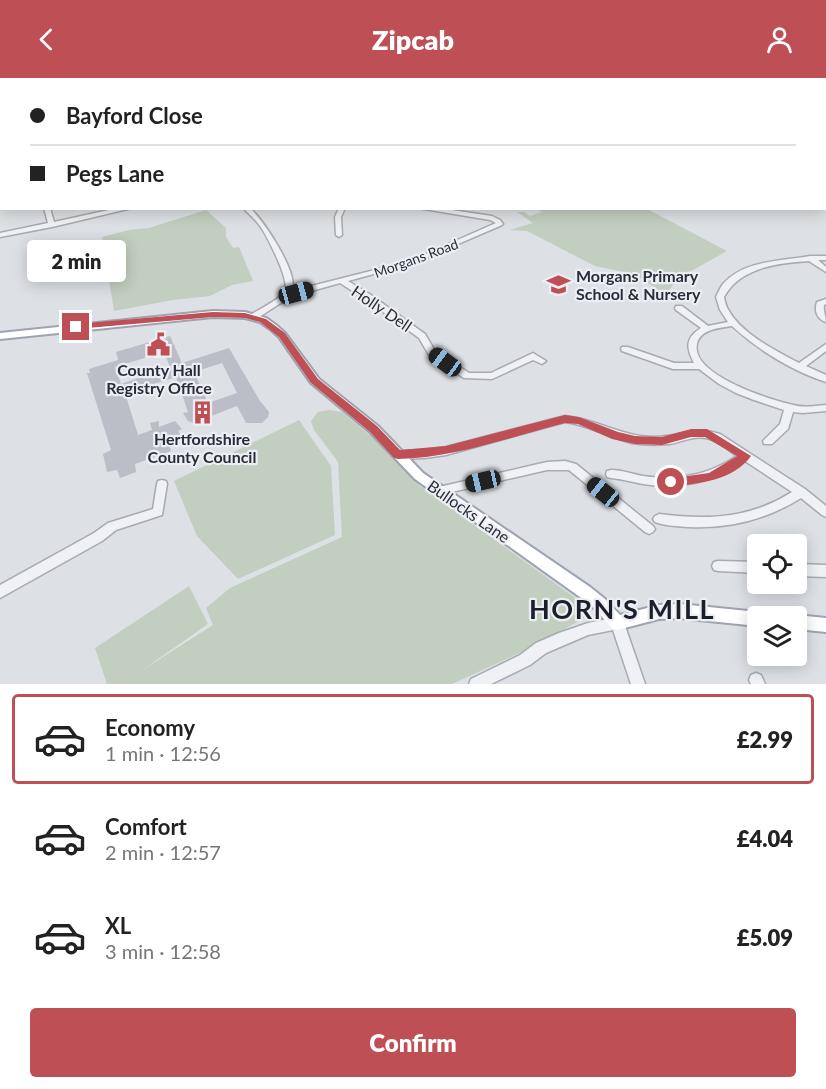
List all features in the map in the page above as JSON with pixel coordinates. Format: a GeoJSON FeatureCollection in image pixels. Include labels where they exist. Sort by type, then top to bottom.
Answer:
{"type":"FeatureCollection","features":[{"type":"Feature","properties":{"kind":"main road"},"geometry":{"type":"LineString","coordinates":[[0,336],[191,315],[231,314],[253,317]]}},
{"type":"Feature","properties":{"kind":"main road","name":"Bullocks Lane"},"geometry":{"type":"LineString","coordinates":[[253,317],[268,323],[282,335],[315,381],[374,429],[419,476],[585,592],[600,604],[617,623]]}},
{"type":"Feature","properties":{"kind":"main road"},"geometry":{"type":"LineString","coordinates":[[617,623],[669,611],[747,618]]}},
{"type":"Feature","properties":{"kind":"main road"},"geometry":{"type":"LineString","coordinates":[[807,623],[826,625]]}},
{"type":"Feature","properties":{"kind":"street"},"geometry":{"type":"LineString","coordinates":[[48,210],[52,225]]}},
{"type":"Feature","properties":{"kind":"street"},"geometry":{"type":"LineString","coordinates":[[0,235],[120,210]]}},
{"type":"Feature","properties":{"kind":"street"},"geometry":{"type":"LineString","coordinates":[[248,210],[263,227],[278,254],[290,287],[287,295]]}},
{"type":"Feature","properties":{"kind":"street"},"geometry":{"type":"LineString","coordinates":[[339,235],[338,217],[341,210]]}},
{"type":"Feature","properties":{"kind":"street","name":"Morgans Road"},"geometry":{"type":"LineString","coordinates":[[253,317],[287,295],[399,266],[434,254],[497,227],[500,223],[495,219],[434,210]]}},
{"type":"Feature","properties":{"kind":"street"},"geometry":{"type":"LineString","coordinates":[[810,258],[826,270]]}},
{"type":"Feature","properties":{"kind":"street"},"geometry":{"type":"LineString","coordinates":[[826,258],[810,258],[762,267],[730,282],[722,291],[720,303],[734,322],[768,349],[826,379]]}},
{"type":"Feature","properties":{"kind":"street","name":"Holly Dell"},"geometry":{"type":"LineString","coordinates":[[342,281],[416,331],[422,336],[432,353],[467,376],[492,376],[533,356],[542,361]]}},
{"type":"Feature","properties":{"kind":"street"},"geometry":{"type":"LineString","coordinates":[[826,301],[820,304],[819,312],[826,320]]}},
{"type":"Feature","properties":{"kind":"street"},"geometry":{"type":"LineString","coordinates":[[679,308],[707,329]]}},
{"type":"Feature","properties":{"kind":"street"},"geometry":{"type":"LineString","coordinates":[[734,322],[707,329],[696,336],[692,346],[693,355],[699,366],[710,376],[728,386],[789,407],[811,410],[826,408]]}},
{"type":"Feature","properties":{"kind":"street"},"geometry":{"type":"LineString","coordinates":[[799,367],[826,347]]}},
{"type":"Feature","properties":{"kind":"street"},"geometry":{"type":"LineString","coordinates":[[625,349],[673,366],[699,366]]}},
{"type":"Feature","properties":{"kind":"street"},"geometry":{"type":"LineString","coordinates":[[768,441],[785,426],[789,407]]}},
{"type":"Feature","properties":{"kind":"street"},"geometry":{"type":"LineString","coordinates":[[398,455],[446,451],[565,419],[579,420],[616,436],[635,440],[662,441],[691,433],[707,433],[801,492],[826,512]]}},
{"type":"Feature","properties":{"kind":"street"},"geometry":{"type":"LineString","coordinates":[[611,474],[658,482],[700,480],[721,473],[745,456]]}},
{"type":"Feature","properties":{"kind":"street"},"geometry":{"type":"LineString","coordinates":[[439,491],[547,466],[565,465],[572,468],[649,529]]}},
{"type":"Feature","properties":{"kind":"street"},"geometry":{"type":"LineString","coordinates":[[0,592],[98,537],[112,526],[158,512],[162,484]]}},
{"type":"Feature","properties":{"kind":"street"},"geometry":{"type":"LineString","coordinates":[[659,519],[708,522],[741,520],[766,513],[801,492]]}},
{"type":"Feature","properties":{"kind":"street"},"geometry":{"type":"LineString","coordinates":[[718,566],[747,567]]}},
{"type":"Feature","properties":{"kind":"street"},"geometry":{"type":"LineString","coordinates":[[807,570],[826,571]]}},
{"type":"Feature","properties":{"kind":"street"},"geometry":{"type":"LineString","coordinates":[[476,684],[564,638],[588,629],[617,623],[638,684]]}},
{"type":"Feature","properties":{"kind":"green space"},"geometry":{"type":"Polygon","coordinates":[[[206,210],[226,228],[226,237],[233,248],[239,247],[253,281],[232,285],[210,296],[114,311],[102,237],[149,228],[206,210]]]}},
{"type":"Feature","properties":{"kind":"green space"},"geometry":{"type":"Polygon","coordinates":[[[539,210],[649,210],[727,251],[677,279],[666,295],[634,274],[595,266],[527,231],[509,230],[533,223],[517,212],[524,212],[530,216],[542,212],[539,210]]]}},
{"type":"Feature","properties":{"kind":"green space"},"geometry":{"type":"Polygon","coordinates":[[[329,410],[342,412],[380,444],[420,486],[574,597],[584,618],[537,645],[452,684],[107,684],[95,648],[189,586],[208,624],[141,671],[213,625],[206,608],[230,588],[342,537],[338,462],[314,430],[311,421],[318,412],[329,410]]]}},
{"type":"Feature","properties":{"kind":"green space"},"geometry":{"type":"Polygon","coordinates":[[[299,420],[331,466],[335,535],[238,579],[197,536],[174,481],[299,420]]]}},
{"type":"Feature","properties":{"kind":"building","name":"Hertfordshire County Council"},"geometry":{"type":"Polygon","coordinates":[[[170,336],[182,363],[229,348],[260,401],[269,412],[268,417],[262,423],[246,423],[237,406],[193,423],[188,421],[183,413],[188,412],[176,377],[125,393],[138,435],[152,430],[150,423],[159,421],[159,427],[175,421],[182,429],[178,431],[181,436],[177,437],[182,442],[170,447],[171,451],[135,464],[136,472],[120,478],[117,470],[107,472],[103,454],[111,450],[87,373],[90,373],[89,369],[118,360],[116,352],[170,336]],[[164,352],[115,367],[121,384],[170,367],[164,352]],[[222,363],[194,372],[208,403],[237,393],[222,363]]]}},
{"type":"Feature","properties":{"kind":"place","name":"Morgans Primary School & Nursery"},"geometry":{"type":"Point","coordinates":[558,284]}},
{"type":"Feature","properties":{"kind":"place","name":"County Hall Registry Office"},"geometry":{"type":"Point","coordinates":[159,344]}},
{"type":"Feature","properties":{"kind":"place","name":"Hertfordshire County Council"},"geometry":{"type":"Point","coordinates":[202,413]}},
{"type":"Feature","properties":{"kind":"district","name":"HORN'S MILL"},"geometry":{"type":"Point","coordinates":[622,608]}},
{"type":"Feature","properties":{"kind":"route"},"geometry":{"type":"LineString","coordinates":[[76,327],[213,314],[245,315],[263,320],[282,335],[315,381],[374,429],[398,455],[446,451],[558,420],[572,419],[589,423],[616,436],[635,440],[662,441],[691,433],[707,433],[745,456],[721,473],[710,477],[671,482]]}}]}
